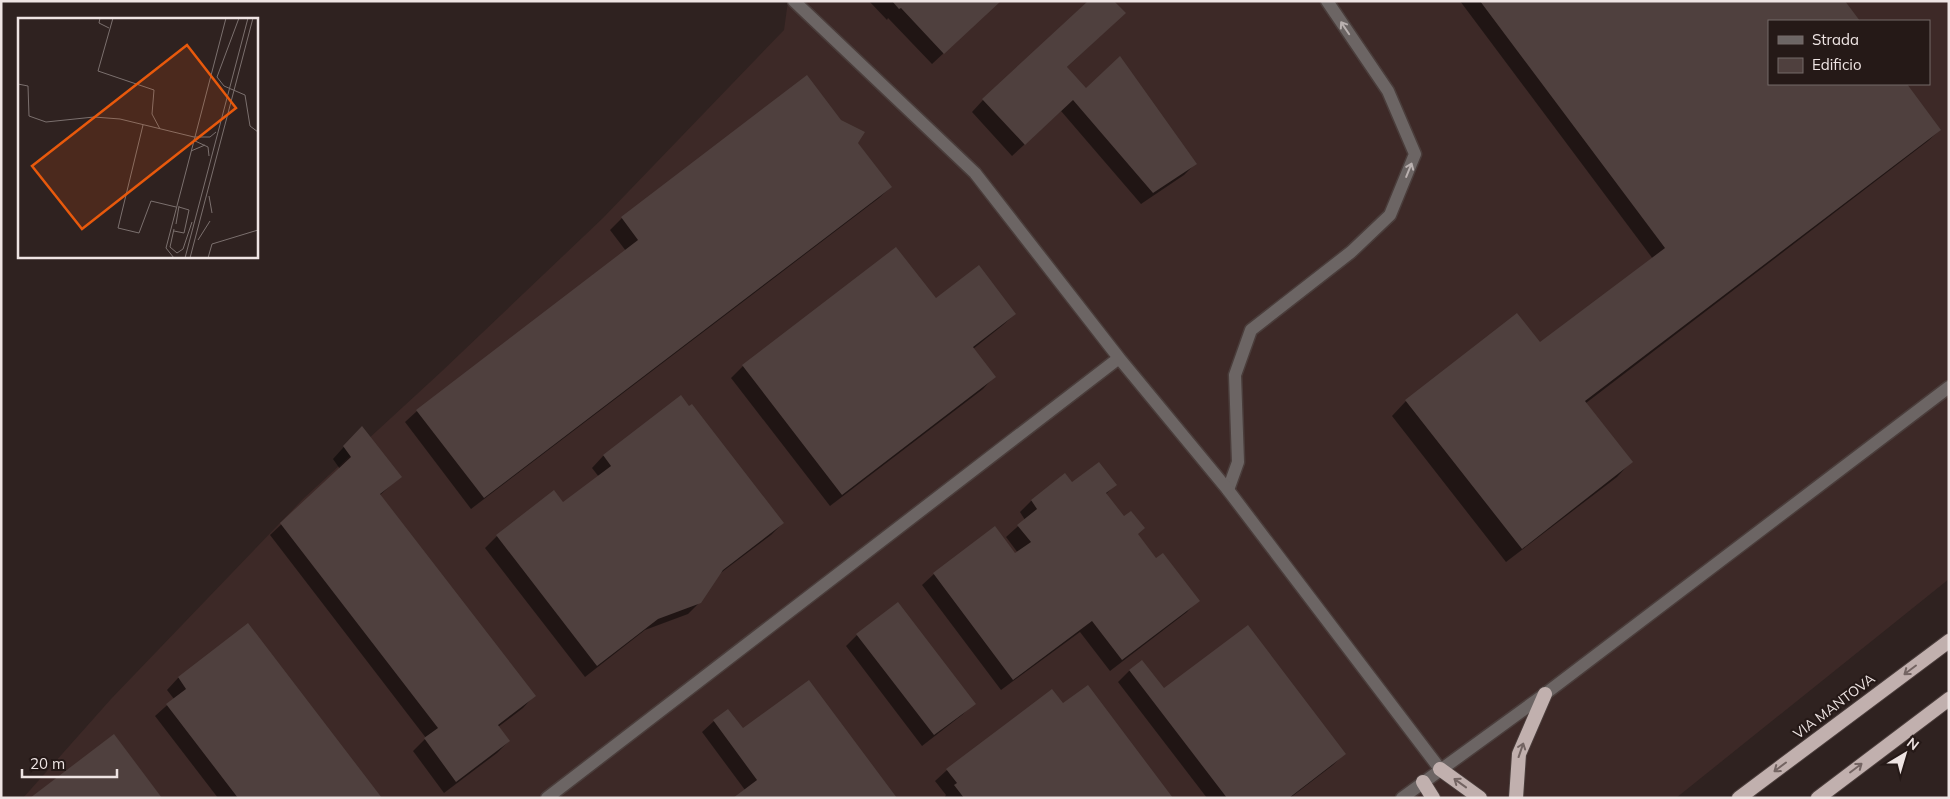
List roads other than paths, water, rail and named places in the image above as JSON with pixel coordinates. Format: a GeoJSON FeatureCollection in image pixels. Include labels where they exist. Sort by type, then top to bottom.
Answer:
{"type":"FeatureCollection","features":[{"type":"Feature","properties":{"kind":"highway","name":"VIA MANTOVA"},"geometry":{"type":"LineString","coordinates":[[1739,798],[1949,641]]}},
{"type":"Feature","properties":{"kind":"highway"},"geometry":{"type":"LineString","coordinates":[[1516,798],[1519,754],[1545,694]]}},
{"type":"Feature","properties":{"kind":"highway"},"geometry":{"type":"LineString","coordinates":[[1818,798],[1949,699]]}},
{"type":"Feature","properties":{"kind":"highway"},"geometry":{"type":"LineString","coordinates":[[1440,769],[1480,798]]}},
{"type":"Feature","properties":{"kind":"highway"},"geometry":{"type":"LineString","coordinates":[[1423,782],[1433,798]]}},
{"type":"Feature","properties":{"kind":"street"},"geometry":{"type":"LineString","coordinates":[[794,1],[975,173],[1119,358],[1228,490],[1440,769]]}},
{"type":"Feature","properties":{"kind":"street"},"geometry":{"type":"LineString","coordinates":[[1228,490],[1238,462],[1235,375],[1251,330],[1351,252],[1390,215],[1416,154],[1388,91],[1327,1]]}},
{"type":"Feature","properties":{"kind":"street"},"geometry":{"type":"LineString","coordinates":[[547,798],[1119,358]]}},
{"type":"Feature","properties":{"kind":"street"},"geometry":{"type":"LineString","coordinates":[[1402,798],[1545,694],[1949,387]]}}]}
